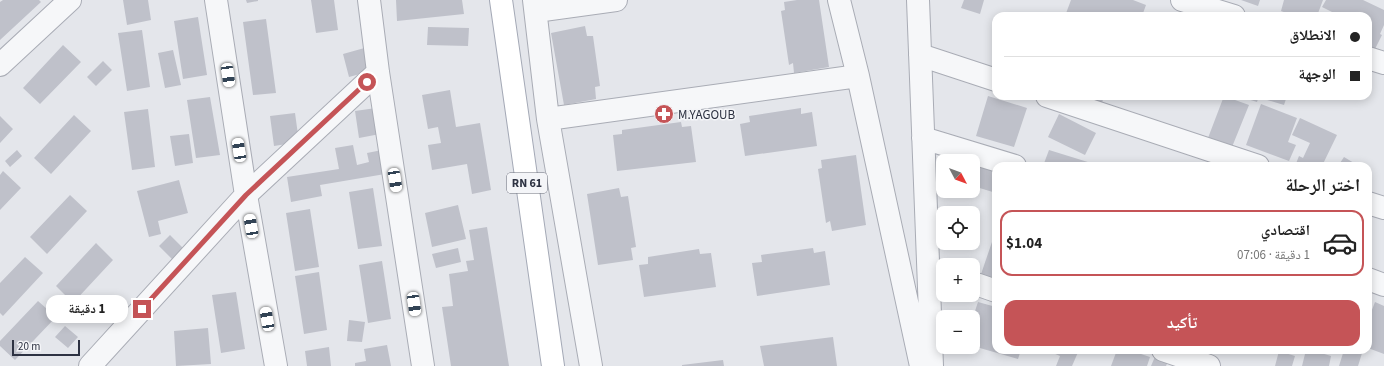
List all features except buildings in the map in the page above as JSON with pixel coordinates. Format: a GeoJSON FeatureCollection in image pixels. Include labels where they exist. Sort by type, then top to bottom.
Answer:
{"type":"FeatureCollection","features":[{"type":"Feature","properties":{"kind":"main road","name":"RN 61"},"geometry":{"type":"LineString","coordinates":[[501,0],[553,366]]}},
{"type":"Feature","properties":{"kind":"street"},"geometry":{"type":"LineString","coordinates":[[0,65],[70,0]]}},
{"type":"Feature","properties":{"kind":"street"},"geometry":{"type":"LineString","coordinates":[[216,0],[246,195],[276,366]]}},
{"type":"Feature","properties":{"kind":"street"},"geometry":{"type":"LineString","coordinates":[[369,0],[378,72],[423,366]]}},
{"type":"Feature","properties":{"kind":"street"},"geometry":{"type":"LineString","coordinates":[[591,366],[548,119],[535,5],[616,0]]}},
{"type":"Feature","properties":{"kind":"street"},"geometry":{"type":"LineString","coordinates":[[839,0],[858,76],[921,366]]}},
{"type":"Feature","properties":{"kind":"street"},"geometry":{"type":"LineString","coordinates":[[918,0],[923,138],[936,269],[932,366]]}},
{"type":"Feature","properties":{"kind":"street"},"geometry":{"type":"LineString","coordinates":[[1182,0],[1221,12]]}},
{"type":"Feature","properties":{"kind":"street"},"geometry":{"type":"LineString","coordinates":[[920,55],[992,79]]}},
{"type":"Feature","properties":{"kind":"street"},"geometry":{"type":"LineString","coordinates":[[1372,59],[1384,63]]}},
{"type":"Feature","properties":{"kind":"street"},"geometry":{"type":"LineString","coordinates":[[90,366],[246,195],[378,72]]}},
{"type":"Feature","properties":{"kind":"street"},"geometry":{"type":"LineString","coordinates":[[548,119],[858,76]]}},
{"type":"Feature","properties":{"kind":"street"},"geometry":{"type":"LineString","coordinates":[[1059,100],[1246,162]]}},
{"type":"Feature","properties":{"kind":"street"},"geometry":{"type":"LineString","coordinates":[[923,138],[1002,162]]}},
{"type":"Feature","properties":{"kind":"street"},"geometry":{"type":"LineString","coordinates":[[1372,204],[1384,208]]}},
{"type":"Feature","properties":{"kind":"street"},"geometry":{"type":"LineString","coordinates":[[1372,280],[1384,284]]}},
{"type":"Feature","properties":{"kind":"street"},"geometry":{"type":"LineString","coordinates":[[980,285],[992,290]]}},
{"type":"Feature","properties":{"kind":"street"},"geometry":{"type":"LineString","coordinates":[[1174,354],[1209,366]]}},
{"type":"Feature","properties":{"kind":"place","name":"M.YAGOUB"},"geometry":{"type":"Point","coordinates":[664,114]}},
{"type":"Feature","properties":{"kind":"route"},"geometry":{"type":"LineString","coordinates":[[142,309],[246,195],[367,82]]}}]}
